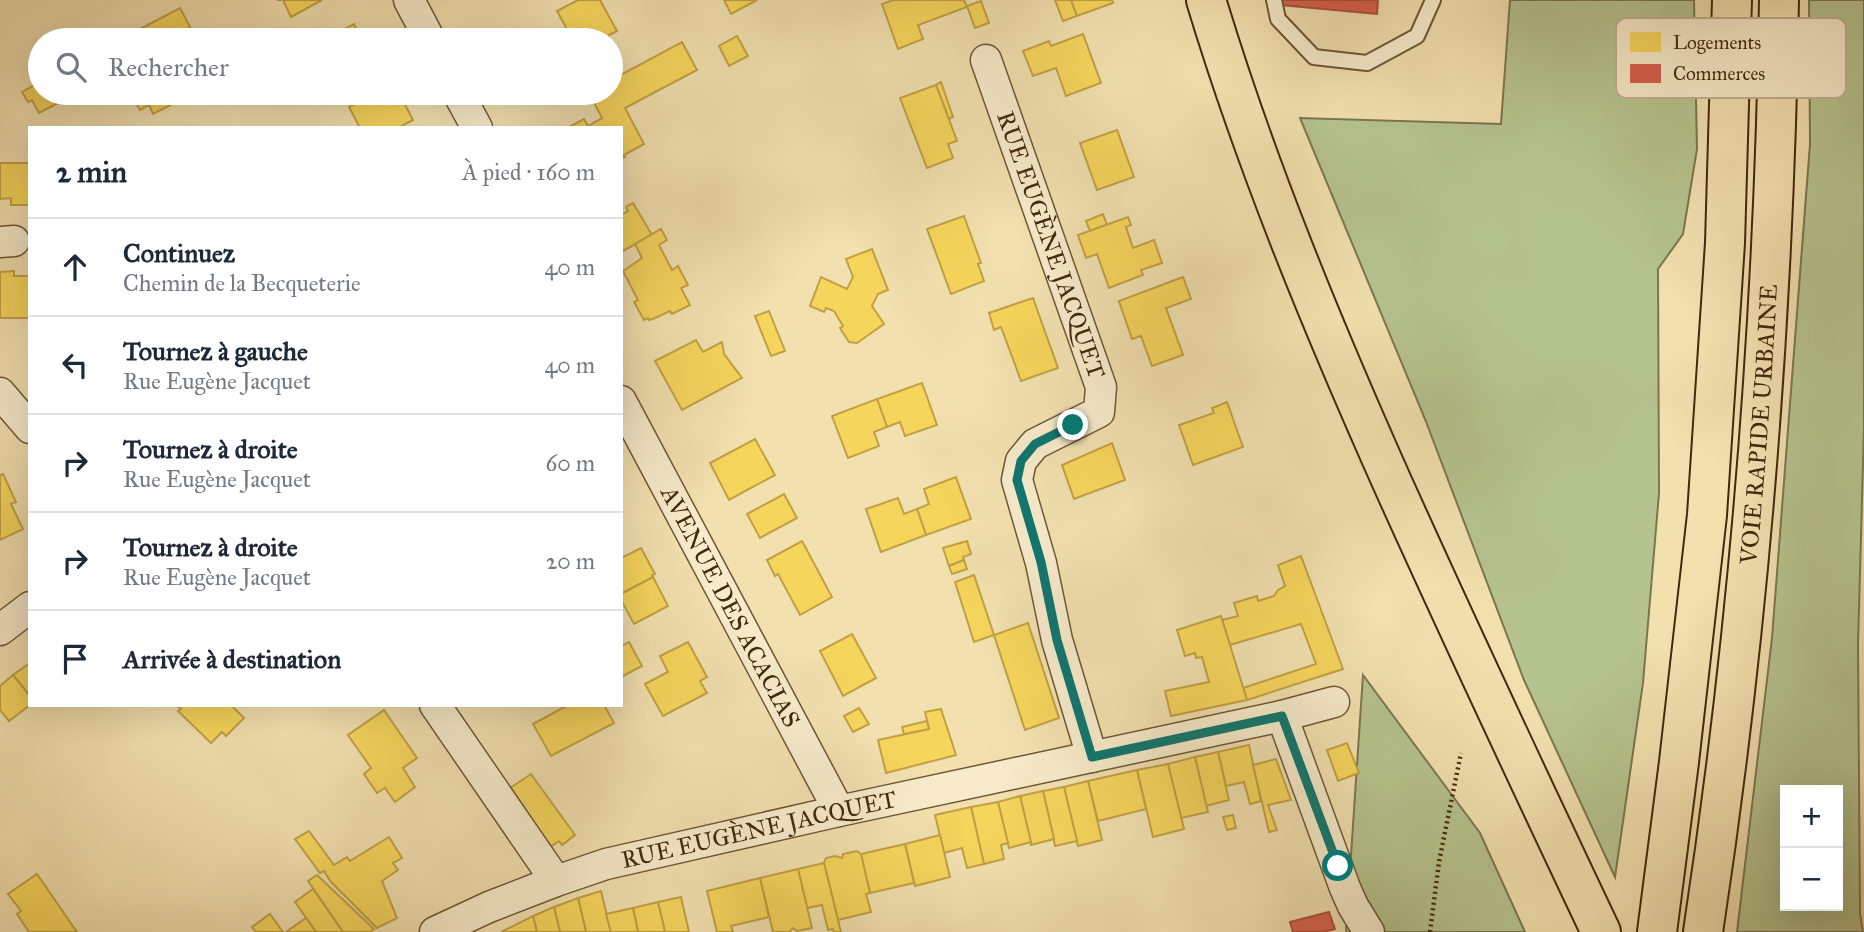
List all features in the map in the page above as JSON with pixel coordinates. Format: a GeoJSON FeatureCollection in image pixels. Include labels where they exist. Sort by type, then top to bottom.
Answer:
{"type":"FeatureCollection","features":[{"type":"Feature","properties":{"kind":"highway"},"geometry":{"type":"LineString","coordinates":[[1206,0],[1257,152],[1353,396],[1601,932]]}},
{"type":"Feature","properties":{"kind":"highway","name":"VOIE RAPIDE URBAINE"},"geometry":{"type":"LineString","coordinates":[[1731,18],[1732,0]]}},
{"type":"Feature","properties":{"kind":"highway","name":"VOIE RAPIDE URBAINE"},"geometry":{"type":"LineString","coordinates":[[1778,18],[1779,0]]}},
{"type":"Feature","properties":{"kind":"highway","name":"VOIE RAPIDE URBAINE"},"geometry":{"type":"LineString","coordinates":[[1657,932],[1707,515],[1725,243],[1729,98]]}},
{"type":"Feature","properties":{"kind":"highway","name":"VOIE RAPIDE URBAINE"},"geometry":{"type":"LineString","coordinates":[[1703,932],[1716,848],[1744,601],[1763,391],[1776,98]]}},
{"type":"Feature","properties":{"kind":"street"},"geometry":{"type":"LineString","coordinates":[[409,0],[424,28]]}},
{"type":"Feature","properties":{"kind":"street","name":"RUE EUGÈNE JACQUET"},"geometry":{"type":"LineString","coordinates":[[986,60],[1101,387],[1099,412],[1035,444],[1021,461],[1017,480],[1041,562],[1057,640],[1092,757]]}},
{"type":"Feature","properties":{"kind":"street"},"geometry":{"type":"LineString","coordinates":[[465,105],[476,126]]}},
{"type":"Feature","properties":{"kind":"street"},"geometry":{"type":"LineString","coordinates":[[0,393],[28,426]]}},
{"type":"Feature","properties":{"kind":"street","name":"AVENUE DES ACACIAS"},"geometry":{"type":"LineString","coordinates":[[623,405],[839,811]]}},
{"type":"Feature","properties":{"kind":"street"},"geometry":{"type":"LineString","coordinates":[[0,630],[28,609]]}},
{"type":"Feature","properties":{"kind":"street","name":"RUE EUGÈNE JACQUET"},"geometry":{"type":"LineString","coordinates":[[435,932],[489,907],[606,864],[1282,716],[1334,702]]}},
{"type":"Feature","properties":{"kind":"street"},"geometry":{"type":"LineString","coordinates":[[436,707],[556,881]]}},
{"type":"Feature","properties":{"kind":"street"},"geometry":{"type":"LineString","coordinates":[[1282,716],[1345,888],[1369,932]]}},
{"type":"Feature","properties":{"kind":"lane"},"geometry":{"type":"LineString","coordinates":[[1274,0],[1278,19],[1314,57],[1367,63],[1417,36],[1433,0]]}},
{"type":"Feature","properties":{"kind":"path"},"geometry":{"type":"LineString","coordinates":[[1430,932],[1439,862],[1461,753]]}},
{"type":"Feature","properties":{"kind":"green space"},"geometry":{"type":"Polygon","coordinates":[[[1510,0],[1694,0],[1694,18],[1616,18],[1616,98],[1696,98],[1697,149],[1683,234],[1658,269],[1659,493],[1643,683],[1615,877],[1524,680],[1425,419],[1300,118],[1501,124],[1510,0]]]}},
{"type":"Feature","properties":{"kind":"green space"},"geometry":{"type":"Polygon","coordinates":[[[1809,0],[1864,0],[1864,428],[1858,645],[1860,914],[1863,932],[1737,932],[1772,638],[1810,144],[1810,98],[1846,98],[1846,18],[1809,18],[1809,0]]]}},
{"type":"Feature","properties":{"kind":"green space"},"geometry":{"type":"Polygon","coordinates":[[[1363,675],[1480,833],[1525,932],[1347,932],[1363,675]]]}},
{"type":"Feature","properties":{"kind":"building: Logements"},"geometry":{"type":"Polygon","coordinates":[[[283,0],[322,0],[291,17],[283,0]]]}},
{"type":"Feature","properties":{"kind":"building: Logements"},"geometry":{"type":"Polygon","coordinates":[[[578,0],[600,0],[615,28],[566,28],[557,11],[578,0]]]}},
{"type":"Feature","properties":{"kind":"building: Logements"},"geometry":{"type":"Polygon","coordinates":[[[724,0],[757,0],[731,14],[724,0]]]}},
{"type":"Feature","properties":{"kind":"building: Logements"},"geometry":{"type":"Polygon","coordinates":[[[893,0],[964,0],[967,7],[918,25],[923,39],[898,49],[882,4],[893,0]]]}},
{"type":"Feature","properties":{"kind":"building: Logements"},"geometry":{"type":"Polygon","coordinates":[[[1055,0],[1071,0],[1077,16],[1063,21],[1055,0]]]}},
{"type":"Feature","properties":{"kind":"building: Logements"},"geometry":{"type":"Polygon","coordinates":[[[1071,0],[1112,0],[1113,3],[1077,16],[1071,0]]]}},
{"type":"Feature","properties":{"kind":"building: Logements"},"geometry":{"type":"Polygon","coordinates":[[[981,1],[989,23],[975,28],[967,6],[981,1]]]}},
{"type":"Feature","properties":{"kind":"building: Logements"},"geometry":{"type":"Polygon","coordinates":[[[180,8],[190,28],[142,28],[180,8]]]}},
{"type":"Feature","properties":{"kind":"building: Logements"},"geometry":{"type":"Polygon","coordinates":[[[1083,34],[1101,83],[1066,96],[1056,68],[1033,76],[1023,51],[1049,41],[1051,46],[1083,34]]]}},
{"type":"Feature","properties":{"kind":"building: Logements"},"geometry":{"type":"Polygon","coordinates":[[[737,36],[748,56],[729,66],[719,46],[737,36]]]}},
{"type":"Feature","properties":{"kind":"building: Logements"},"geometry":{"type":"Polygon","coordinates":[[[682,42],[697,70],[625,108],[644,144],[623,158],[623,126],[588,126],[602,118],[595,105],[623,105],[623,74],[682,42]]]}},
{"type":"Feature","properties":{"kind":"building: Logements"},"geometry":{"type":"Polygon","coordinates":[[[941,82],[953,117],[949,119],[936,85],[941,82]]]}},
{"type":"Feature","properties":{"kind":"building: Logements"},"geometry":{"type":"Polygon","coordinates":[[[936,85],[957,141],[948,144],[953,158],[927,168],[900,98],[936,85]]]}},
{"type":"Feature","properties":{"kind":"building: Logements"},"geometry":{"type":"Polygon","coordinates":[[[28,89],[28,102],[22,92],[28,89]]]}},
{"type":"Feature","properties":{"kind":"building: Logements"},"geometry":{"type":"Polygon","coordinates":[[[35,105],[54,105],[39,113],[35,105]]]}},
{"type":"Feature","properties":{"kind":"building: Logements"},"geometry":{"type":"Polygon","coordinates":[[[149,105],[171,105],[153,114],[149,105]]]}},
{"type":"Feature","properties":{"kind":"building: Logements"},"geometry":{"type":"Polygon","coordinates":[[[405,105],[413,120],[402,126],[359,126],[349,107],[405,105]]]}},
{"type":"Feature","properties":{"kind":"building: Logements"},"geometry":{"type":"Polygon","coordinates":[[[584,119],[588,126],[571,126],[584,119]]]}},
{"type":"Feature","properties":{"kind":"building: Logements"},"geometry":{"type":"Polygon","coordinates":[[[1117,130],[1134,177],[1097,190],[1080,143],[1117,130]]]}},
{"type":"Feature","properties":{"kind":"building: Logements"},"geometry":{"type":"Polygon","coordinates":[[[0,163],[28,163],[28,205],[11,205],[11,198],[0,199],[0,163]]]}},
{"type":"Feature","properties":{"kind":"building: Logements"},"geometry":{"type":"Polygon","coordinates":[[[633,203],[652,235],[623,251],[623,214],[628,211],[626,207],[633,203]]]}},
{"type":"Feature","properties":{"kind":"building: Logements"},"geometry":{"type":"Polygon","coordinates":[[[1103,214],[1107,225],[1090,231],[1086,221],[1103,214]]]}},
{"type":"Feature","properties":{"kind":"building: Logements"},"geometry":{"type":"Polygon","coordinates":[[[964,216],[981,263],[978,264],[984,281],[951,294],[927,229],[964,216]]]}},
{"type":"Feature","properties":{"kind":"building: Logements"},"geometry":{"type":"Polygon","coordinates":[[[1128,217],[1131,225],[1126,227],[1133,248],[1154,240],[1162,263],[1141,270],[1143,275],[1109,288],[1097,254],[1086,258],[1078,235],[1128,217]]]}},
{"type":"Feature","properties":{"kind":"building: Logements"},"geometry":{"type":"Polygon","coordinates":[[[661,229],[667,240],[659,245],[672,270],[678,266],[688,285],[681,288],[690,305],[672,314],[670,311],[644,320],[634,302],[638,300],[623,271],[642,258],[635,244],[661,229]]]}},
{"type":"Feature","properties":{"kind":"building: Logements"},"geometry":{"type":"Polygon","coordinates":[[[872,249],[888,290],[878,294],[872,306],[884,324],[857,343],[849,342],[834,311],[826,308],[824,312],[810,306],[821,277],[847,289],[853,277],[846,259],[872,249]]]}},
{"type":"Feature","properties":{"kind":"building: Logements"},"geometry":{"type":"Polygon","coordinates":[[[14,271],[14,276],[28,276],[28,318],[0,318],[0,272],[14,271]]]}},
{"type":"Feature","properties":{"kind":"building: Logements"},"geometry":{"type":"Polygon","coordinates":[[[1183,277],[1191,299],[1166,308],[1183,355],[1152,366],[1141,336],[1132,339],[1119,301],[1183,277]]]}},
{"type":"Feature","properties":{"kind":"building: Logements"},"geometry":{"type":"Polygon","coordinates":[[[1033,298],[1058,368],[1021,381],[1001,327],[994,330],[989,313],[1033,298]]]}},
{"type":"Feature","properties":{"kind":"building: Logements"},"geometry":{"type":"Polygon","coordinates":[[[769,311],[785,351],[771,356],[755,316],[769,311]]]}},
{"type":"Feature","properties":{"kind":"building: Logements"},"geometry":{"type":"Polygon","coordinates":[[[696,340],[703,352],[722,342],[724,354],[742,378],[682,410],[655,361],[696,340]]]}},
{"type":"Feature","properties":{"kind":"building: Logements"},"geometry":{"type":"Polygon","coordinates":[[[922,383],[937,425],[905,436],[900,422],[887,427],[877,399],[922,383]]]}},
{"type":"Feature","properties":{"kind":"building: Logements"},"geometry":{"type":"Polygon","coordinates":[[[877,399],[887,427],[874,432],[879,446],[848,458],[832,416],[877,399]]]}},
{"type":"Feature","properties":{"kind":"building: Logements"},"geometry":{"type":"Polygon","coordinates":[[[1227,402],[1243,447],[1193,465],[1179,425],[1214,413],[1212,408],[1227,402]]]}},
{"type":"Feature","properties":{"kind":"building: Logements"},"geometry":{"type":"Polygon","coordinates":[[[755,439],[775,475],[729,500],[710,463],[755,439]]]}},
{"type":"Feature","properties":{"kind":"building: Logements"},"geometry":{"type":"Polygon","coordinates":[[[1112,443],[1125,480],[1074,499],[1062,465],[1112,443]]]}},
{"type":"Feature","properties":{"kind":"building: Logements"},"geometry":{"type":"Polygon","coordinates":[[[3,474],[16,502],[11,504],[23,529],[0,540],[0,475],[3,474]]]}},
{"type":"Feature","properties":{"kind":"building: Logements"},"geometry":{"type":"Polygon","coordinates":[[[956,477],[971,519],[926,535],[917,509],[929,504],[924,489],[956,477]]]}},
{"type":"Feature","properties":{"kind":"building: Logements"},"geometry":{"type":"Polygon","coordinates":[[[784,494],[797,518],[760,538],[747,514],[784,494]]]}},
{"type":"Feature","properties":{"kind":"building: Logements"},"geometry":{"type":"Polygon","coordinates":[[[898,498],[904,514],[917,509],[926,535],[881,552],[866,509],[898,498]]]}},
{"type":"Feature","properties":{"kind":"building: Logements"},"geometry":{"type":"Polygon","coordinates":[[[802,541],[832,597],[800,615],[778,574],[775,576],[767,560],[802,541]]]}},
{"type":"Feature","properties":{"kind":"building: Logements"},"geometry":{"type":"Polygon","coordinates":[[[967,541],[971,554],[949,566],[943,548],[967,541]]]}},
{"type":"Feature","properties":{"kind":"building: Logements"},"geometry":{"type":"Polygon","coordinates":[[[641,548],[655,574],[623,593],[623,557],[641,548]]]}},
{"type":"Feature","properties":{"kind":"building: Logements"},"geometry":{"type":"Polygon","coordinates":[[[1301,556],[1343,669],[1247,700],[1243,688],[1316,664],[1301,624],[1230,645],[1222,620],[1238,616],[1234,603],[1257,596],[1258,601],[1274,596],[1285,586],[1278,565],[1301,556]]]}},
{"type":"Feature","properties":{"kind":"building: Logements"},"geometry":{"type":"Polygon","coordinates":[[[964,560],[967,569],[952,574],[949,566],[964,560]]]}},
{"type":"Feature","properties":{"kind":"building: Logements"},"geometry":{"type":"Polygon","coordinates":[[[974,575],[994,635],[974,642],[955,582],[974,575]]]}},
{"type":"Feature","properties":{"kind":"building: Logements"},"geometry":{"type":"Polygon","coordinates":[[[653,577],[668,606],[634,624],[623,604],[623,593],[653,577]]]}},
{"type":"Feature","properties":{"kind":"building: Logements"},"geometry":{"type":"Polygon","coordinates":[[[1221,616],[1247,700],[1171,716],[1165,691],[1209,682],[1202,657],[1196,658],[1195,653],[1185,656],[1177,630],[1221,616]]]}},
{"type":"Feature","properties":{"kind":"building: Logements"},"geometry":{"type":"Polygon","coordinates":[[[1028,623],[1059,718],[1025,730],[994,635],[1028,623]]]}},
{"type":"Feature","properties":{"kind":"building: Logements"},"geometry":{"type":"Polygon","coordinates":[[[852,634],[876,678],[843,696],[820,651],[852,634]]]}},
{"type":"Feature","properties":{"kind":"building: Logements"},"geometry":{"type":"Polygon","coordinates":[[[629,642],[642,666],[623,676],[623,645],[629,642]]]}},
{"type":"Feature","properties":{"kind":"building: Logements"},"geometry":{"type":"Polygon","coordinates":[[[688,642],[707,677],[700,681],[707,693],[663,716],[645,684],[668,672],[660,656],[688,642]]]}},
{"type":"Feature","properties":{"kind":"building: Logements"},"geometry":{"type":"Polygon","coordinates":[[[28,664],[28,694],[13,675],[28,664]]]}},
{"type":"Feature","properties":{"kind":"building: Logements"},"geometry":{"type":"Polygon","coordinates":[[[13,675],[28,694],[28,707],[9,721],[0,710],[0,686],[13,675]]]}},
{"type":"Feature","properties":{"kind":"building: Logements"},"geometry":{"type":"Polygon","coordinates":[[[178,707],[233,707],[244,718],[226,736],[222,732],[211,743],[178,711],[181,709],[178,707]]]}},
{"type":"Feature","properties":{"kind":"building: Logements"},"geometry":{"type":"Polygon","coordinates":[[[564,707],[605,707],[614,723],[551,756],[533,724],[564,707]]]}},
{"type":"Feature","properties":{"kind":"building: Logements"},"geometry":{"type":"Polygon","coordinates":[[[859,708],[869,724],[853,732],[844,716],[859,708]]]}},
{"type":"Feature","properties":{"kind":"building: Logements"},"geometry":{"type":"Polygon","coordinates":[[[941,709],[956,755],[886,773],[878,740],[929,729],[925,712],[941,709]]]}},
{"type":"Feature","properties":{"kind":"building: Logements"},"geometry":{"type":"Polygon","coordinates":[[[384,710],[417,758],[403,768],[415,787],[395,802],[385,788],[377,793],[364,774],[371,768],[348,735],[384,710]]]}},
{"type":"Feature","properties":{"kind":"building: Logements"},"geometry":{"type":"Polygon","coordinates":[[[927,721],[929,729],[904,734],[902,727],[927,721]]]}},
{"type":"Feature","properties":{"kind":"building: Logements"},"geometry":{"type":"Polygon","coordinates":[[[1347,743],[1359,773],[1338,781],[1327,750],[1347,743]]]}},
{"type":"Feature","properties":{"kind":"building: Logements"},"geometry":{"type":"Polygon","coordinates":[[[1249,745],[1261,801],[1250,804],[1244,782],[1226,786],[1218,752],[1249,745]]]}},
{"type":"Feature","properties":{"kind":"building: Logements"},"geometry":{"type":"Polygon","coordinates":[[[1218,752],[1229,800],[1206,806],[1195,757],[1218,752]]]}},
{"type":"Feature","properties":{"kind":"building: Logements"},"geometry":{"type":"Polygon","coordinates":[[[1195,757],[1208,812],[1181,818],[1168,764],[1195,757]]]}},
{"type":"Feature","properties":{"kind":"building: Logements"},"geometry":{"type":"Polygon","coordinates":[[[1276,759],[1291,800],[1268,805],[1277,830],[1269,832],[1253,765],[1276,759]]]}},
{"type":"Feature","properties":{"kind":"building: Logements"},"geometry":{"type":"Polygon","coordinates":[[[1168,764],[1184,829],[1153,837],[1137,770],[1168,764]]]}},
{"type":"Feature","properties":{"kind":"building: Logements"},"geometry":{"type":"Polygon","coordinates":[[[1137,770],[1146,809],[1098,821],[1088,781],[1137,770]]]}},
{"type":"Feature","properties":{"kind":"building: Logements"},"geometry":{"type":"Polygon","coordinates":[[[531,774],[575,835],[562,845],[559,841],[549,848],[507,790],[531,774]]]}},
{"type":"Feature","properties":{"kind":"building: Logements"},"geometry":{"type":"Polygon","coordinates":[[[1088,781],[1102,840],[1078,846],[1064,787],[1088,781]]]}},
{"type":"Feature","properties":{"kind":"building: Logements"},"geometry":{"type":"Polygon","coordinates":[[[1064,787],[1077,841],[1055,846],[1043,791],[1064,787]]]}},
{"type":"Feature","properties":{"kind":"building: Logements"},"geometry":{"type":"Polygon","coordinates":[[[1043,791],[1054,839],[1031,845],[1020,796],[1043,791]]]}},
{"type":"Feature","properties":{"kind":"building: Logements"},"geometry":{"type":"Polygon","coordinates":[[[1020,796],[1031,842],[1009,848],[998,802],[1020,796]]]}},
{"type":"Feature","properties":{"kind":"building: Logements"},"geometry":{"type":"Polygon","coordinates":[[[998,802],[1008,843],[1001,845],[1004,859],[984,864],[971,807],[998,802]]]}},
{"type":"Feature","properties":{"kind":"building: Logements"},"geometry":{"type":"Polygon","coordinates":[[[971,807],[984,864],[967,868],[962,848],[944,853],[935,815],[971,807]]]}},
{"type":"Feature","properties":{"kind":"building: Logements"},"geometry":{"type":"Polygon","coordinates":[[[1233,815],[1236,828],[1227,830],[1223,817],[1233,815]]]}},
{"type":"Feature","properties":{"kind":"building: Logements"},"geometry":{"type":"Polygon","coordinates":[[[309,831],[334,865],[347,857],[350,861],[389,837],[402,858],[393,863],[398,870],[382,881],[397,918],[377,928],[331,882],[324,871],[320,873],[295,839],[309,831]]]}},
{"type":"Feature","properties":{"kind":"building: Logements"},"geometry":{"type":"Polygon","coordinates":[[[940,835],[950,877],[915,886],[905,844],[940,835]]]}},
{"type":"Feature","properties":{"kind":"building: Logements"},"geometry":{"type":"Polygon","coordinates":[[[905,844],[914,883],[870,893],[861,854],[905,844]]]}},
{"type":"Feature","properties":{"kind":"building: Logements"},"geometry":{"type":"Polygon","coordinates":[[[857,851],[861,854],[870,893],[866,894],[871,912],[838,920],[824,863],[826,858],[842,858],[843,854],[857,851]]]}},
{"type":"Feature","properties":{"kind":"building: Logements"},"geometry":{"type":"Polygon","coordinates":[[[824,863],[841,932],[828,930],[822,905],[807,908],[798,869],[824,863]]]}},
{"type":"Feature","properties":{"kind":"building: Logements"},"geometry":{"type":"Polygon","coordinates":[[[798,869],[812,928],[773,932],[760,878],[798,869]]]}},
{"type":"Feature","properties":{"kind":"building: Logements"},"geometry":{"type":"Polygon","coordinates":[[[37,874],[77,932],[29,932],[17,914],[21,911],[8,894],[37,874]]]}},
{"type":"Feature","properties":{"kind":"building: Logements"},"geometry":{"type":"Polygon","coordinates":[[[317,875],[374,929],[370,932],[343,932],[308,881],[317,875]]]}},
{"type":"Feature","properties":{"kind":"building: Logements"},"geometry":{"type":"Polygon","coordinates":[[[760,878],[769,917],[731,926],[733,932],[717,932],[707,891],[760,878]]]}},
{"type":"Feature","properties":{"kind":"building: Logements"},"geometry":{"type":"Polygon","coordinates":[[[313,889],[343,932],[316,932],[295,902],[313,889]]]}},
{"type":"Feature","properties":{"kind":"building: Logements"},"geometry":{"type":"Polygon","coordinates":[[[601,891],[611,932],[586,932],[578,898],[601,891]]]}},
{"type":"Feature","properties":{"kind":"building: Logements"},"geometry":{"type":"Polygon","coordinates":[[[681,897],[689,932],[665,932],[658,902],[681,897]]]}},
{"type":"Feature","properties":{"kind":"building: Logements"},"geometry":{"type":"Polygon","coordinates":[[[578,898],[586,932],[560,932],[554,907],[578,898]]]}},
{"type":"Feature","properties":{"kind":"building: Logements"},"geometry":{"type":"Polygon","coordinates":[[[658,902],[665,932],[638,932],[633,908],[658,902]]]}},
{"type":"Feature","properties":{"kind":"building: Logements"},"geometry":{"type":"Polygon","coordinates":[[[554,907],[560,932],[537,932],[533,916],[554,907]]]}},
{"type":"Feature","properties":{"kind":"building: Logements"},"geometry":{"type":"Polygon","coordinates":[[[633,908],[638,932],[611,932],[606,914],[633,908]]]}},
{"type":"Feature","properties":{"kind":"building: Logements"},"geometry":{"type":"Polygon","coordinates":[[[270,914],[283,932],[256,932],[252,927],[270,914]]]}},
{"type":"Feature","properties":{"kind":"building: Logements"},"geometry":{"type":"Polygon","coordinates":[[[533,916],[537,932],[501,932],[533,916]]]}},
{"type":"Feature","properties":{"kind":"building: Logements"},"geometry":{"type":"Polygon","coordinates":[[[306,918],[316,932],[286,932],[306,918]]]}},
{"type":"Feature","properties":{"kind":"building: Commerces"},"geometry":{"type":"Polygon","coordinates":[[[1281,0],[1378,0],[1377,14],[1281,5],[1281,0]]]}},
{"type":"Feature","properties":{"kind":"building: Commerces"},"geometry":{"type":"Polygon","coordinates":[[[1329,912],[1335,929],[1323,932],[1293,932],[1290,922],[1329,912]]]}},
{"type":"Feature","properties":{"kind":"route"},"geometry":{"type":"LineString","coordinates":[[1073,425],[1035,444],[1021,461],[1017,480],[1041,562],[1057,640],[1092,757],[1282,716],[1338,866]]}}]}
